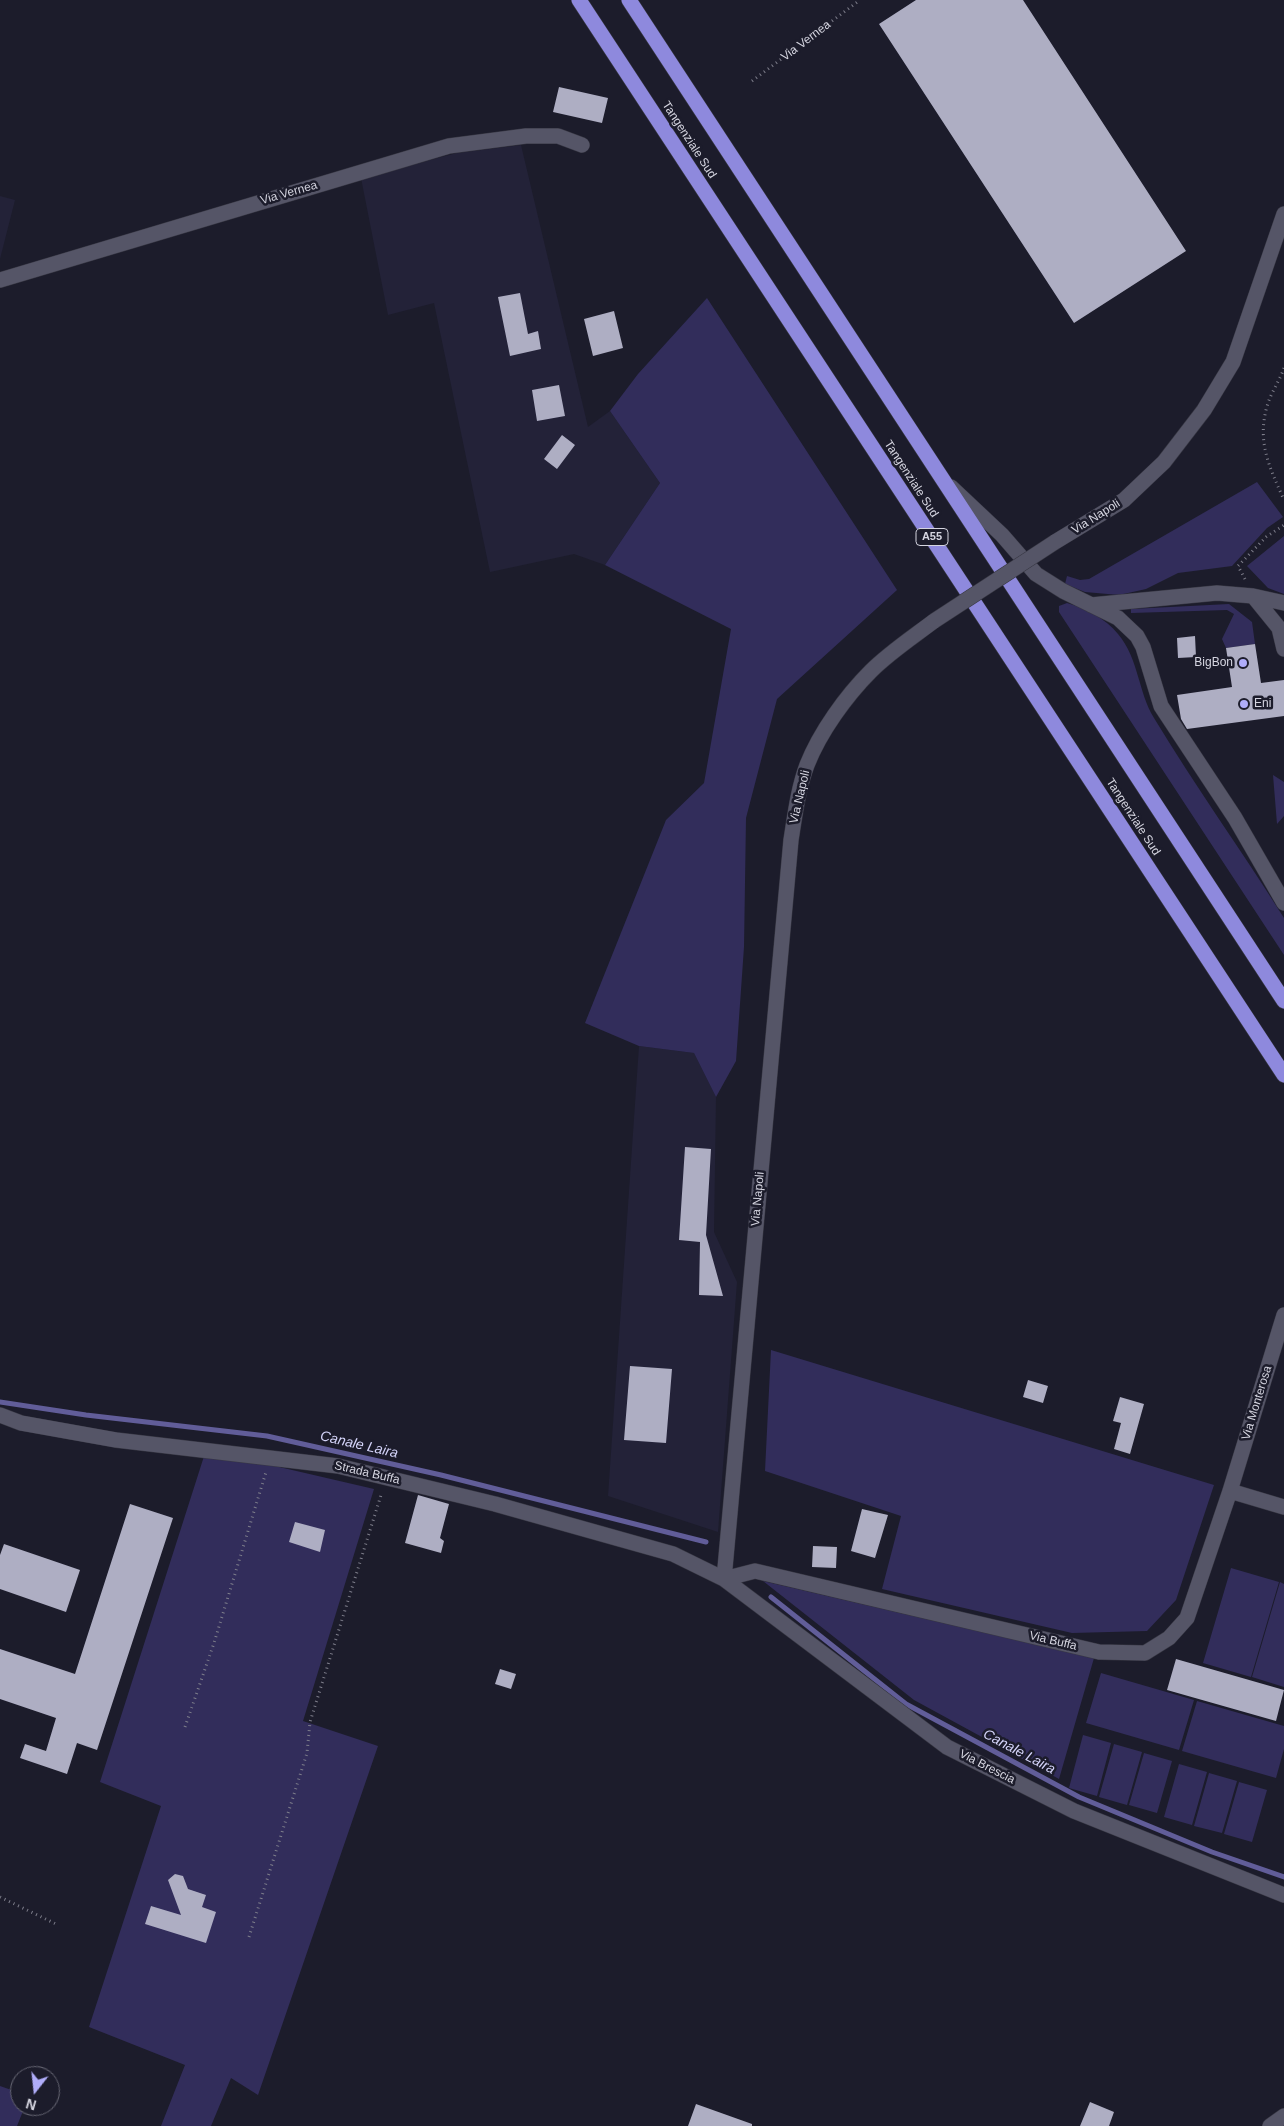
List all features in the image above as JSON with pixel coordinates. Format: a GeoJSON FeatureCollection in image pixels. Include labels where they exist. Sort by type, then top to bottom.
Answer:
{"type":"FeatureCollection","features":[{"type":"Feature","properties":{"kind":"highway","name":"Tangenziale Sud"},"geometry":{"type":"LineString","coordinates":[[579,0],[1284,1075]]}},
{"type":"Feature","properties":{"kind":"highway","name":"Tangenziale Sud"},"geometry":{"type":"LineString","coordinates":[[629,0],[1284,1001]]}},
{"type":"Feature","properties":{"kind":"street","name":"Via Vernea"},"geometry":{"type":"LineString","coordinates":[[0,280],[449,146],[526,136],[558,136],[582,145]]}},
{"type":"Feature","properties":{"kind":"street","name":"Via Napoli"},"geometry":{"type":"LineString","coordinates":[[724,1579],[791,840],[797,802],[807,765],[823,735],[871,671],[934,621],[1055,542],[1124,500],[1164,462],[1204,410],[1233,362],[1284,214]]}},
{"type":"Feature","properties":{"kind":"street"},"geometry":{"type":"LineString","coordinates":[[944,481],[1002,535],[1036,574],[1118,618],[1137,636],[1143,647],[1161,706],[1235,818],[1284,903]]}},
{"type":"Feature","properties":{"kind":"street"},"geometry":{"type":"LineString","coordinates":[[1091,605],[1216,593],[1253,596],[1284,603]]}},
{"type":"Feature","properties":{"kind":"street"},"geometry":{"type":"LineString","coordinates":[[1253,596],[1279,628],[1284,649]]}},
{"type":"Feature","properties":{"kind":"street","name":"Via Monterosa"},"geometry":{"type":"LineString","coordinates":[[1230,1491],[1284,1315]]}},
{"type":"Feature","properties":{"kind":"street","name":"Strada Buffa"},"geometry":{"type":"LineString","coordinates":[[0,1416],[21,1423],[116,1440],[338,1466],[495,1504],[673,1554],[724,1579]]}},
{"type":"Feature","properties":{"kind":"street"},"geometry":{"type":"LineString","coordinates":[[1230,1491],[1284,1507]]}},
{"type":"Feature","properties":{"kind":"street","name":"Via Buffa"},"geometry":{"type":"LineString","coordinates":[[724,1579],[755,1571],[1100,1652],[1145,1653],[1169,1638],[1187,1618],[1230,1491]]}},
{"type":"Feature","properties":{"kind":"street","name":"Via Brescia"},"geometry":{"type":"LineString","coordinates":[[724,1579],[946,1747],[1074,1811],[1284,1895]]}},
{"type":"Feature","properties":{"kind":"street"},"geometry":{"type":"LineString","coordinates":[[1270,2126],[1284,2116]]}},
{"type":"Feature","properties":{"kind":"path","name":"Via Vernea"},"geometry":{"type":"LineString","coordinates":[[752,81],[860,0]]}},
{"type":"Feature","properties":{"kind":"path"},"geometry":{"type":"LineString","coordinates":[[1284,368],[1268,402],[1261,429],[1268,462],[1284,500]]}},
{"type":"Feature","properties":{"kind":"path"},"geometry":{"type":"LineString","coordinates":[[1253,596],[1238,566],[1266,537],[1284,525]]}},
{"type":"Feature","properties":{"kind":"path"},"geometry":{"type":"LineString","coordinates":[[186,1726],[214,1643],[270,1457]]}},
{"type":"Feature","properties":{"kind":"path"},"geometry":{"type":"LineString","coordinates":[[249,1937],[307,1753],[310,1722],[386,1477]]}},
{"type":"Feature","properties":{"kind":"path"},"geometry":{"type":"LineString","coordinates":[[0,1897],[58,1925]]}},
{"type":"Feature","properties":{"kind":"shaded area"},"geometry":{"type":"Polygon","coordinates":[[[521,145],[588,427],[610,411],[660,483],[605,565],[574,554],[490,572],[434,303],[388,315],[361,178],[457,153],[521,145]]]}},
{"type":"Feature","properties":{"kind":"shaded area"},"geometry":{"type":"Polygon","coordinates":[[[0,196],[15,200],[0,259],[0,196]]]}},
{"type":"Feature","properties":{"kind":"shaded area"},"geometry":{"type":"Polygon","coordinates":[[[707,298],[897,590],[777,699],[746,818],[744,947],[736,1061],[716,1097],[694,1053],[639,1046],[585,1023],[666,820],[704,783],[731,629],[605,565],[660,483],[610,411],[638,374],[707,298]]]}},
{"type":"Feature","properties":{"kind":"shaded area"},"geometry":{"type":"Polygon","coordinates":[[[1257,482],[1283,517],[1267,528],[1232,566],[1178,573],[1146,589],[1119,595],[1085,592],[1065,584],[1067,576],[1080,580],[1089,579],[1257,482]]]}},
{"type":"Feature","properties":{"kind":"shaded area"},"geometry":{"type":"Polygon","coordinates":[[[1284,536],[1284,594],[1268,588],[1247,566],[1284,536]]]}},
{"type":"Feature","properties":{"kind":"shaded area"},"geometry":{"type":"Polygon","coordinates":[[[1067,603],[1102,619],[1118,634],[1125,644],[1154,718],[1284,918],[1284,955],[1059,612],[1059,606],[1067,603]]]}},
{"type":"Feature","properties":{"kind":"shaded area"},"geometry":{"type":"Polygon","coordinates":[[[1229,604],[1252,622],[1255,644],[1226,648],[1222,639],[1234,614],[1227,610],[1131,613],[1131,609],[1229,604]]]}},
{"type":"Feature","properties":{"kind":"shaded area"},"geometry":{"type":"Polygon","coordinates":[[[1273,775],[1284,782],[1284,816],[1277,824],[1273,775]]]}},
{"type":"Feature","properties":{"kind":"shaded area"},"geometry":{"type":"Polygon","coordinates":[[[639,1046],[694,1053],[716,1097],[714,1232],[737,1282],[718,1532],[608,1496],[639,1046]]]}},
{"type":"Feature","properties":{"kind":"shaded area"},"geometry":{"type":"Polygon","coordinates":[[[771,1350],[1214,1485],[1176,1600],[1147,1631],[1072,1633],[882,1589],[901,1516],[765,1471],[771,1350]]]}},
{"type":"Feature","properties":{"kind":"shaded area"},"geometry":{"type":"Polygon","coordinates":[[[206,1450],[374,1489],[303,1721],[378,1746],[258,2095],[231,2078],[211,2126],[161,2126],[185,2065],[89,2027],[161,1806],[100,1782],[206,1450]]]}},
{"type":"Feature","properties":{"kind":"shaded area"},"geometry":{"type":"Polygon","coordinates":[[[1231,1568],[1279,1582],[1251,1677],[1203,1663],[1231,1568]]]}},
{"type":"Feature","properties":{"kind":"shaded area"},"geometry":{"type":"Polygon","coordinates":[[[763,1581],[1094,1658],[1059,1779],[914,1700],[763,1581]]]}},
{"type":"Feature","properties":{"kind":"shaded area"},"geometry":{"type":"Polygon","coordinates":[[[1280,1582],[1284,1584],[1284,1687],[1252,1677],[1280,1582]]]}},
{"type":"Feature","properties":{"kind":"shaded area"},"geometry":{"type":"Polygon","coordinates":[[[1101,1673],[1194,1700],[1179,1750],[1086,1723],[1101,1673]]]}},
{"type":"Feature","properties":{"kind":"shaded area"},"geometry":{"type":"Polygon","coordinates":[[[1197,1701],[1284,1726],[1284,1749],[1276,1778],[1182,1751],[1197,1701]]]}},
{"type":"Feature","properties":{"kind":"shaded area"},"geometry":{"type":"Polygon","coordinates":[[[1083,1735],[1111,1743],[1097,1796],[1069,1788],[1083,1735]]]}},
{"type":"Feature","properties":{"kind":"shaded area"},"geometry":{"type":"Polygon","coordinates":[[[1114,1744],[1142,1752],[1127,1805],[1099,1797],[1114,1744]]]}},
{"type":"Feature","properties":{"kind":"shaded area"},"geometry":{"type":"Polygon","coordinates":[[[1144,1753],[1172,1761],[1157,1813],[1129,1805],[1144,1753]]]}},
{"type":"Feature","properties":{"kind":"shaded area"},"geometry":{"type":"Polygon","coordinates":[[[1179,1764],[1207,1772],[1192,1825],[1164,1817],[1179,1764]]]}},
{"type":"Feature","properties":{"kind":"shaded area"},"geometry":{"type":"Polygon","coordinates":[[[1209,1773],[1237,1781],[1222,1833],[1194,1826],[1209,1773]]]}},
{"type":"Feature","properties":{"kind":"shaded area"},"geometry":{"type":"Polygon","coordinates":[[[1239,1782],[1267,1790],[1252,1842],[1224,1834],[1239,1782]]]}},
{"type":"Feature","properties":{"kind":"shaded area"},"geometry":{"type":"Polygon","coordinates":[[[0,2086],[10,2090],[10,2116],[21,2116],[17,2126],[0,2126],[0,2086]]]}},
{"type":"Feature","properties":{"kind":"building"},"geometry":{"type":"Polygon","coordinates":[[[916,0],[1023,0],[1186,251],[1074,323],[879,24],[916,0]]]}},
{"type":"Feature","properties":{"kind":"building"},"geometry":{"type":"Polygon","coordinates":[[[559,87],[608,98],[602,123],[553,112],[559,87]]]}},
{"type":"Feature","properties":{"kind":"building"},"geometry":{"type":"Polygon","coordinates":[[[520,293],[528,334],[538,331],[541,349],[510,356],[498,297],[520,293]]]}},
{"type":"Feature","properties":{"kind":"building"},"geometry":{"type":"Polygon","coordinates":[[[614,311],[623,348],[593,356],[584,319],[614,311]]]}},
{"type":"Feature","properties":{"kind":"building"},"geometry":{"type":"Polygon","coordinates":[[[559,385],[565,416],[537,421],[532,390],[559,385]]]}},
{"type":"Feature","properties":{"kind":"building"},"geometry":{"type":"Polygon","coordinates":[[[562,435],[575,445],[557,469],[544,459],[562,435]]]}},
{"type":"Feature","properties":{"kind":"building"},"geometry":{"type":"Polygon","coordinates":[[[1195,636],[1196,657],[1178,658],[1177,638],[1195,636]]]}},
{"type":"Feature","properties":{"kind":"building"},"geometry":{"type":"Polygon","coordinates":[[[1255,644],[1261,683],[1284,680],[1284,716],[1187,729],[1181,719],[1177,695],[1232,687],[1226,648],[1255,644]]]}},
{"type":"Feature","properties":{"kind":"building"},"geometry":{"type":"Polygon","coordinates":[[[685,1147],[711,1149],[706,1235],[723,1296],[699,1295],[700,1242],[679,1240],[685,1147]]]}},
{"type":"Feature","properties":{"kind":"building"},"geometry":{"type":"Polygon","coordinates":[[[630,1366],[672,1369],[666,1443],[624,1440],[630,1366]]]}},
{"type":"Feature","properties":{"kind":"building"},"geometry":{"type":"Polygon","coordinates":[[[1028,1380],[1048,1386],[1043,1403],[1023,1397],[1028,1380]]]}},
{"type":"Feature","properties":{"kind":"building"},"geometry":{"type":"Polygon","coordinates":[[[1120,1397],[1144,1404],[1130,1454],[1114,1449],[1121,1423],[1113,1421],[1120,1397]]]}},
{"type":"Feature","properties":{"kind":"building"},"geometry":{"type":"Polygon","coordinates":[[[418,1495],[449,1504],[440,1538],[444,1541],[441,1553],[405,1543],[418,1495]]]}},
{"type":"Feature","properties":{"kind":"building"},"geometry":{"type":"Polygon","coordinates":[[[130,1504],[173,1518],[97,1750],[77,1743],[67,1774],[20,1758],[25,1744],[46,1751],[56,1718],[0,1699],[0,1649],[75,1674],[130,1504]]]}},
{"type":"Feature","properties":{"kind":"building"},"geometry":{"type":"Polygon","coordinates":[[[862,1509],[888,1515],[875,1558],[851,1551],[862,1509]]]}},
{"type":"Feature","properties":{"kind":"building"},"geometry":{"type":"Polygon","coordinates":[[[295,1522],[325,1530],[320,1552],[289,1542],[295,1522]]]}},
{"type":"Feature","properties":{"kind":"building"},"geometry":{"type":"Polygon","coordinates":[[[4,1544],[80,1570],[66,1612],[0,1589],[0,1555],[4,1544]]]}},
{"type":"Feature","properties":{"kind":"building"},"geometry":{"type":"Polygon","coordinates":[[[813,1546],[837,1547],[836,1568],[812,1567],[813,1546]]]}},
{"type":"Feature","properties":{"kind":"building"},"geometry":{"type":"Polygon","coordinates":[[[1176,1659],[1284,1690],[1276,1721],[1167,1690],[1176,1659]]]}},
{"type":"Feature","properties":{"kind":"building"},"geometry":{"type":"Polygon","coordinates":[[[500,1669],[516,1674],[511,1689],[495,1684],[500,1669]]]}},
{"type":"Feature","properties":{"kind":"building"},"geometry":{"type":"Polygon","coordinates":[[[175,1874],[183,1876],[188,1889],[206,1895],[202,1907],[216,1912],[206,1943],[145,1924],[151,1906],[181,1915],[168,1880],[175,1874]]]}},
{"type":"Feature","properties":{"kind":"building"},"geometry":{"type":"Polygon","coordinates":[[[1090,2102],[1114,2112],[1109,2126],[1080,2126],[1090,2102]]]}},
{"type":"Feature","properties":{"kind":"building"},"geometry":{"type":"Polygon","coordinates":[[[696,2104],[752,2124],[752,2126],[688,2126],[696,2104]]]}},
{"type":"Feature","properties":{"kind":"waterway","name":"Canale Laira"},"geometry":{"type":"LineString","coordinates":[[0,1402],[86,1415],[267,1436],[441,1475],[706,1542]]}},
{"type":"Feature","properties":{"kind":"waterway","name":"Canale Laira"},"geometry":{"type":"LineString","coordinates":[[771,1597],[906,1704],[1079,1797],[1212,1852],[1284,1877]]}},
{"type":"Feature","properties":{"kind":"place","name":"BigBon"},"geometry":{"type":"Point","coordinates":[1243,663]}},
{"type":"Feature","properties":{"kind":"place","name":"Eni"},"geometry":{"type":"Point","coordinates":[1244,704]}}]}
